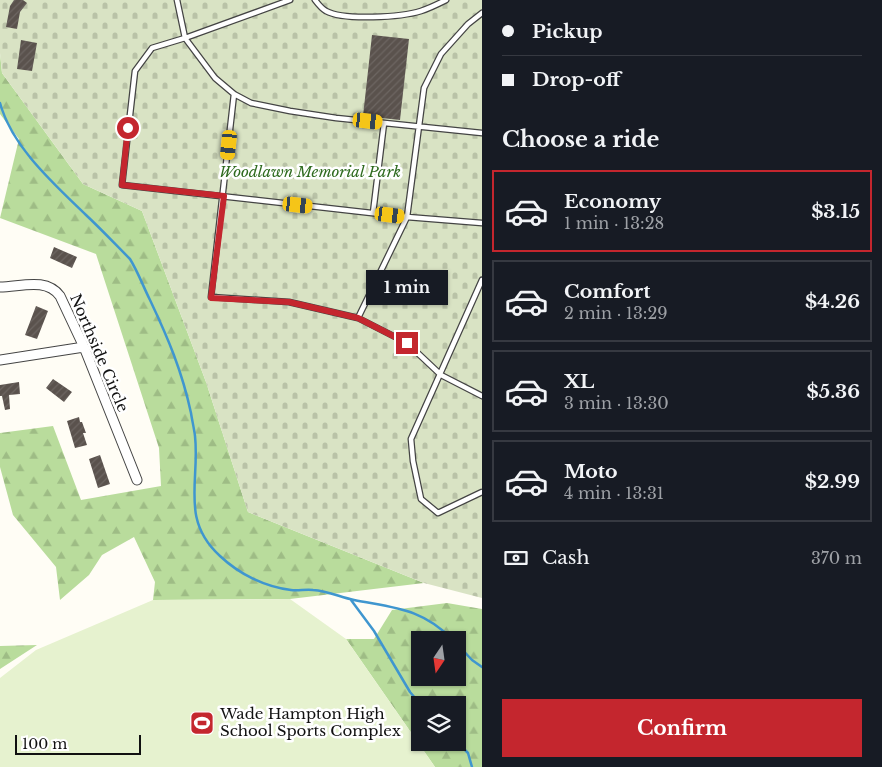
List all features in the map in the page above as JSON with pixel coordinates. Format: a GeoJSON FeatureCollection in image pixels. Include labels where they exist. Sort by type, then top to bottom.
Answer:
{"type":"FeatureCollection","features":[{"type":"Feature","properties":{"kind":"street","name":"Northside Circle"},"geometry":{"type":"LineString","coordinates":[[0,287],[36,284],[54,289],[63,302],[84,347],[137,480]]}},
{"type":"Feature","properties":{"kind":"street"},"geometry":{"type":"LineString","coordinates":[[0,360],[84,347]]}},
{"type":"Feature","properties":{"kind":"lane"},"geometry":{"type":"LineString","coordinates":[[177,0],[185,38],[215,78],[234,94],[251,103],[290,111],[482,133]]}},
{"type":"Feature","properties":{"kind":"lane"},"geometry":{"type":"LineString","coordinates":[[290,0],[152,48],[135,71],[122,185],[407,217],[482,223]]}},
{"type":"Feature","properties":{"kind":"lane"},"geometry":{"type":"LineString","coordinates":[[316,0],[324,11],[355,17],[384,16],[420,11],[446,0]]}},
{"type":"Feature","properties":{"kind":"lane"},"geometry":{"type":"LineString","coordinates":[[358,318],[407,217],[424,88],[441,54],[468,24],[482,13]]}},
{"type":"Feature","properties":{"kind":"lane"},"geometry":{"type":"LineString","coordinates":[[234,94],[211,298],[289,302],[358,318],[407,343],[441,375],[482,396]]}},
{"type":"Feature","properties":{"kind":"lane"},"geometry":{"type":"LineString","coordinates":[[373,213],[384,123]]}},
{"type":"Feature","properties":{"kind":"lane"},"geometry":{"type":"LineString","coordinates":[[482,280],[411,439],[413,461],[421,499],[438,513],[482,492]]}},
{"type":"Feature","properties":{"kind":"green space","name":"Woodlawn Memorial Park"},"geometry":{"type":"Polygon","coordinates":[[[0,0],[482,0],[482,598],[424,583],[248,512],[206,382],[142,211],[83,184],[2,73],[0,0]]]}},
{"type":"Feature","properties":{"kind":"green space"},"geometry":{"type":"Polygon","coordinates":[[[0,53],[2,73],[83,184],[142,211],[206,382],[248,512],[424,583],[290,599],[153,600],[155,582],[134,537],[102,555],[89,575],[60,600],[56,567],[13,515],[0,467],[0,433],[53,426],[81,500],[161,486],[159,448],[96,254],[0,218],[19,139],[0,114],[0,53]]]}},
{"type":"Feature","properties":{"kind":"green space","name":"Wade Hampton High School Sports Complex"},"geometry":{"type":"Polygon","coordinates":[[[290,599],[346,639],[411,732],[411,751],[424,751],[435,767],[0,767],[0,678],[36,650],[153,600],[290,599]]]}},
{"type":"Feature","properties":{"kind":"green space"},"geometry":{"type":"Polygon","coordinates":[[[447,603],[482,609],[482,767],[435,767],[424,751],[466,751],[466,696],[411,696],[411,732],[346,639],[374,639],[392,610],[447,603]]]}},
{"type":"Feature","properties":{"kind":"green space"},"geometry":{"type":"Polygon","coordinates":[[[37,645],[0,669],[0,646],[37,645]]]}},
{"type":"Feature","properties":{"kind":"building"},"geometry":{"type":"Polygon","coordinates":[[[14,0],[23,0],[27,3],[20,12],[17,29],[6,27],[10,6],[14,0]]]}},
{"type":"Feature","properties":{"kind":"building"},"geometry":{"type":"Polygon","coordinates":[[[372,35],[409,39],[400,120],[363,116],[372,35]]]}},
{"type":"Feature","properties":{"kind":"building"},"geometry":{"type":"Polygon","coordinates":[[[21,40],[37,43],[32,71],[17,69],[21,40]]]}},
{"type":"Feature","properties":{"kind":"building"},"geometry":{"type":"Polygon","coordinates":[[[54,247],[77,257],[72,268],[50,258],[54,247]]]}},
{"type":"Feature","properties":{"kind":"building"},"geometry":{"type":"Polygon","coordinates":[[[36,306],[48,311],[37,339],[25,335],[36,306]]]}},
{"type":"Feature","properties":{"kind":"building"},"geometry":{"type":"Polygon","coordinates":[[[53,379],[72,392],[64,402],[46,388],[53,379]]]}},
{"type":"Feature","properties":{"kind":"building"},"geometry":{"type":"Polygon","coordinates":[[[19,382],[20,394],[9,395],[10,409],[5,410],[2,396],[0,396],[0,385],[19,382]]]}},
{"type":"Feature","properties":{"kind":"building"},"geometry":{"type":"Polygon","coordinates":[[[79,417],[86,433],[83,433],[87,445],[75,448],[67,421],[79,417]]]}},
{"type":"Feature","properties":{"kind":"building"},"geometry":{"type":"Polygon","coordinates":[[[100,455],[110,484],[98,488],[89,459],[100,455]]]}},
{"type":"Feature","properties":{"kind":"waterway"},"geometry":{"type":"LineString","coordinates":[[0,103],[14,135],[24,150],[48,178],[130,259],[157,314],[179,369],[191,413],[196,453],[194,499],[200,528],[208,542],[227,563],[262,583],[291,590],[324,592],[407,611],[430,621],[443,631]]}},
{"type":"Feature","properties":{"kind":"waterway"},"geometry":{"type":"LineString","coordinates":[[351,600],[374,631],[413,696]]}},
{"type":"Feature","properties":{"kind":"waterway"},"geometry":{"type":"LineString","coordinates":[[466,654],[482,667]]}},
{"type":"Feature","properties":{"kind":"waterway"},"geometry":{"type":"LineString","coordinates":[[466,751],[472,767]]}},
{"type":"Feature","properties":{"kind":"place","name":"Wade Hampton High School Sports Complex"},"geometry":{"type":"Point","coordinates":[202,723]}},
{"type":"Feature","properties":{"kind":"route"},"geometry":{"type":"LineString","coordinates":[[128,128],[122,185],[224,196],[211,298],[289,302],[358,318],[407,343]]}}]}
